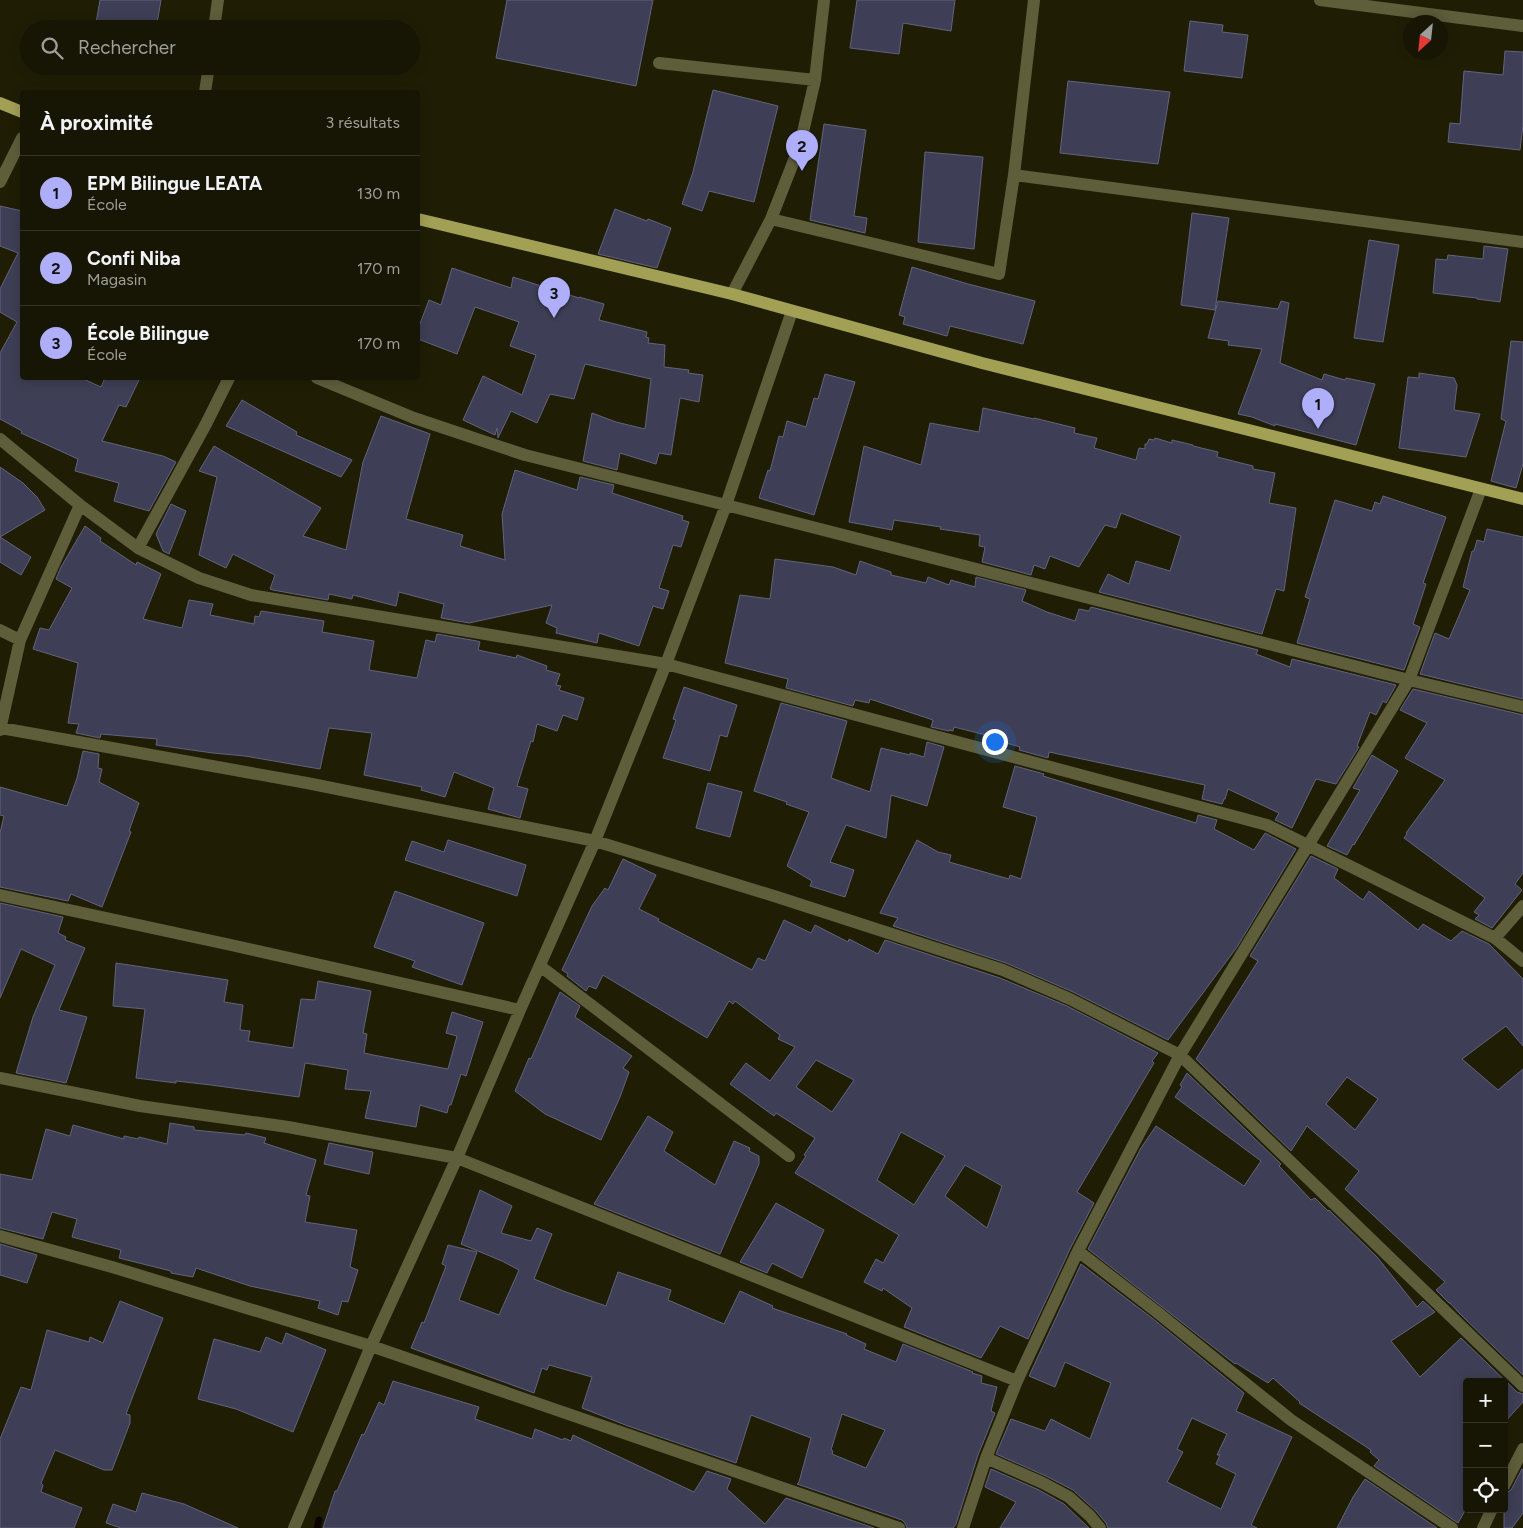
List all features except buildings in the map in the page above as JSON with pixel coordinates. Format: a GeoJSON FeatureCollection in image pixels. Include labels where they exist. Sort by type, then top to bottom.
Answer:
{"type":"FeatureCollection","features":[{"type":"Feature","properties":{"kind":"main road"},"geometry":{"type":"LineString","coordinates":[[0,103],[20,111]]}},
{"type":"Feature","properties":{"kind":"main road"},"geometry":{"type":"LineString","coordinates":[[420,219],[732,294],[982,363],[1523,499]]}},
{"type":"Feature","properties":{"kind":"street"},"geometry":{"type":"LineString","coordinates":[[215,20],[218,0]]}},
{"type":"Feature","properties":{"kind":"street"},"geometry":{"type":"LineString","coordinates":[[732,294],[771,219],[800,145],[815,80],[824,0]]}},
{"type":"Feature","properties":{"kind":"street"},"geometry":{"type":"LineString","coordinates":[[771,219],[998,274],[1014,175],[1034,0]]}},
{"type":"Feature","properties":{"kind":"street"},"geometry":{"type":"LineString","coordinates":[[1320,0],[1523,26]]}},
{"type":"Feature","properties":{"kind":"street"},"geometry":{"type":"LineString","coordinates":[[659,63],[815,80]]}},
{"type":"Feature","properties":{"kind":"street"},"geometry":{"type":"LineString","coordinates":[[205,90],[208,75]]}},
{"type":"Feature","properties":{"kind":"street"},"geometry":{"type":"LineString","coordinates":[[0,182],[20,142]]}},
{"type":"Feature","properties":{"kind":"street"},"geometry":{"type":"LineString","coordinates":[[1014,175],[1523,242]]}},
{"type":"Feature","properties":{"kind":"street"},"geometry":{"type":"LineString","coordinates":[[294,1528],[371,1346],[457,1158],[595,841],[666,664],[726,505],[792,311]]}},
{"type":"Feature","properties":{"kind":"street"},"geometry":{"type":"LineString","coordinates":[[138,548],[228,380]]}},
{"type":"Feature","properties":{"kind":"street"},"geometry":{"type":"LineString","coordinates":[[322,380],[414,418],[526,455],[1409,680],[1523,707]]}},
{"type":"Feature","properties":{"kind":"street"},"geometry":{"type":"LineString","coordinates":[[0,439],[138,548],[199,578],[251,595],[666,664],[1268,825],[1496,938],[1523,962]]}},
{"type":"Feature","properties":{"kind":"street"},"geometry":{"type":"LineString","coordinates":[[963,1528],[986,1458],[1017,1381],[1078,1251],[1180,1055],[1409,680],[1481,489]]}},
{"type":"Feature","properties":{"kind":"street"},"geometry":{"type":"LineString","coordinates":[[80,504],[20,640],[0,729],[307,782],[595,841],[774,896],[1003,970],[1070,999],[1180,1055],[1523,1386]]}},
{"type":"Feature","properties":{"kind":"street"},"geometry":{"type":"LineString","coordinates":[[0,630],[20,640]]}},
{"type":"Feature","properties":{"kind":"street"},"geometry":{"type":"LineString","coordinates":[[0,895],[520,1010]]}},
{"type":"Feature","properties":{"kind":"street"},"geometry":{"type":"LineString","coordinates":[[1496,938],[1523,906]]}},
{"type":"Feature","properties":{"kind":"street"},"geometry":{"type":"LineString","coordinates":[[540,966],[789,1156]]}},
{"type":"Feature","properties":{"kind":"street"},"geometry":{"type":"LineString","coordinates":[[0,1078],[140,1106],[288,1127],[457,1158],[1017,1381]]}},
{"type":"Feature","properties":{"kind":"street"},"geometry":{"type":"LineString","coordinates":[[0,1236],[112,1267],[371,1346],[899,1528]]}},
{"type":"Feature","properties":{"kind":"street"},"geometry":{"type":"LineString","coordinates":[[1078,1251],[1292,1420],[1452,1528]]}},
{"type":"Feature","properties":{"kind":"street"},"geometry":{"type":"LineString","coordinates":[[1508,1478],[1523,1449]]}},
{"type":"Feature","properties":{"kind":"street"},"geometry":{"type":"LineString","coordinates":[[986,1458],[1043,1483],[1069,1497],[1100,1528]]}},
{"type":"Feature","properties":{"kind":"street"},"geometry":{"type":"LineString","coordinates":[[1482,1528],[1490,1513]]}},
{"type":"Feature","properties":{"kind":"waterway"},"geometry":{"type":"LineString","coordinates":[[317,1528],[319,1520]]}},
{"type":"Feature","properties":{"kind":"place","name":"Confi Niba"},"geometry":{"type":"Point","coordinates":[802,171]}},
{"type":"Feature","properties":{"kind":"place","name":"École Bilingue"},"geometry":{"type":"Point","coordinates":[554,318]}},
{"type":"Feature","properties":{"kind":"place","name":"EPM Bilingue LEATA"},"geometry":{"type":"Point","coordinates":[1318,429]}}]}
